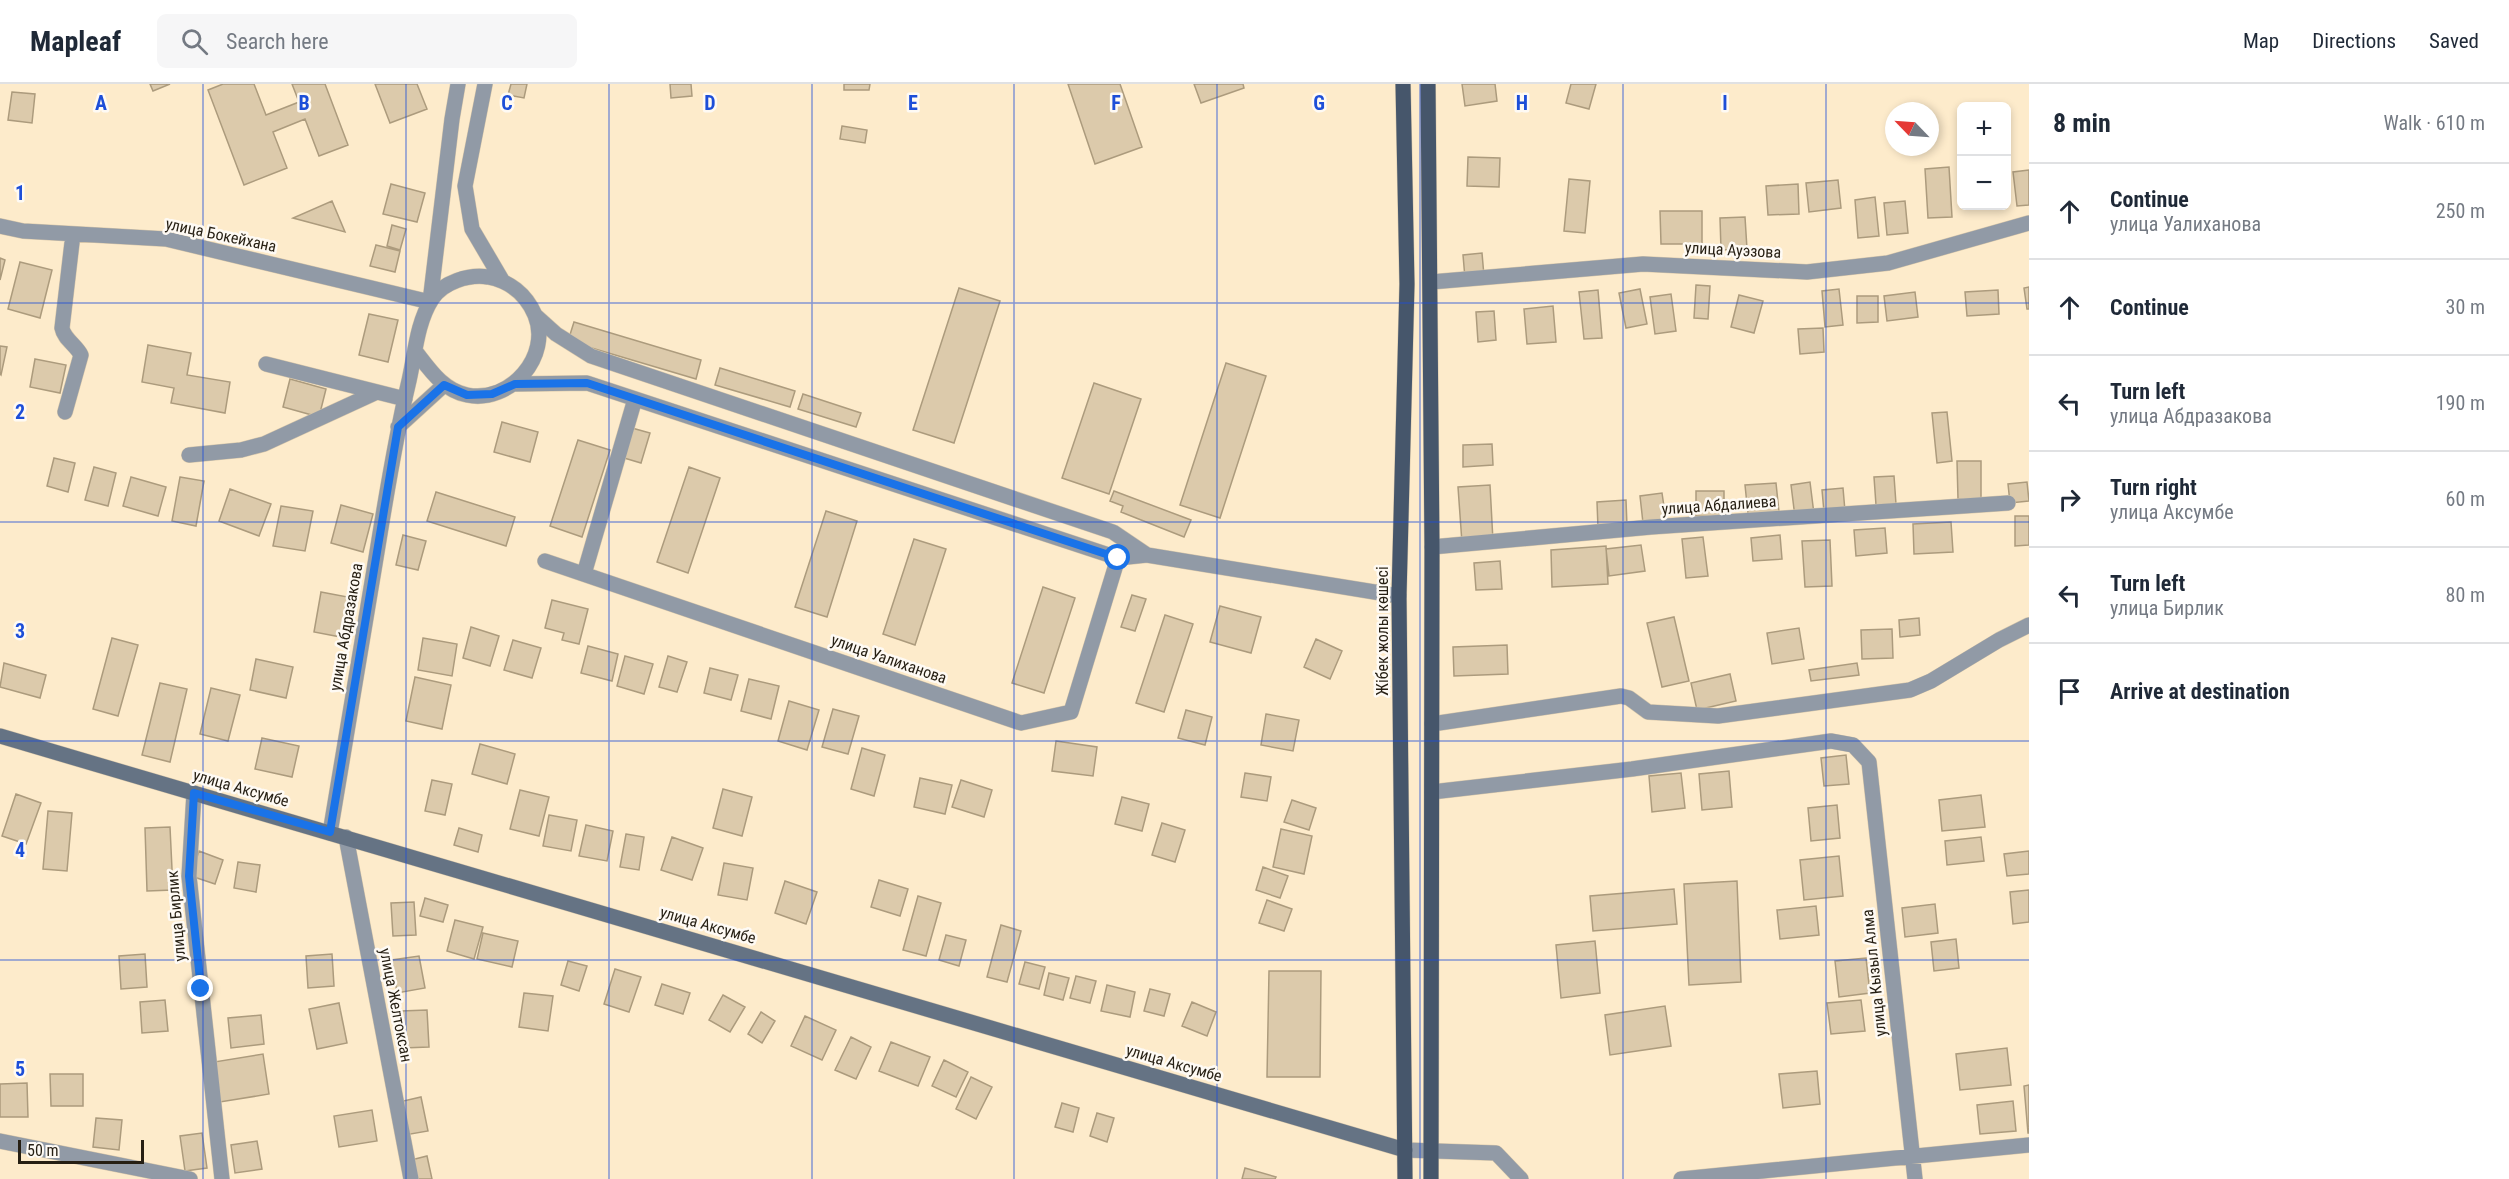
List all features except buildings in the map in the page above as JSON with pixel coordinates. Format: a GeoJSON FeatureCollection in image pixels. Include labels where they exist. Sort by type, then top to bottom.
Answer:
{"type":"FeatureCollection","features":[{"type":"Feature","properties":{"kind":"main road","name":"Жібек жолы көшесі"},"geometry":{"type":"LineString","coordinates":[[1403,84],[1407,284],[1399,596],[1405,1179]]}},
{"type":"Feature","properties":{"kind":"main road"},"geometry":{"type":"LineString","coordinates":[[1428,84],[1432,547],[1431,1179]]}},
{"type":"Feature","properties":{"kind":"main road","name":"улица Аксумбе"},"geometry":{"type":"LineString","coordinates":[[0,736],[1405,1150]]}},
{"type":"Feature","properties":{"kind":"street"},"geometry":{"type":"LineString","coordinates":[[430,302],[458,84]]}},
{"type":"Feature","properties":{"kind":"street"},"geometry":{"type":"LineString","coordinates":[[485,84],[465,186],[472,229],[502,280]]}},
{"type":"Feature","properties":{"kind":"street","name":"улица Ауэзова"},"geometry":{"type":"LineString","coordinates":[[1431,282],[1642,264],[1807,272],[1888,263],[2029,223]]}},
{"type":"Feature","properties":{"kind":"street","name":"улица Бокейхана"},"geometry":{"type":"LineString","coordinates":[[0,226],[23,231],[166,239],[430,302]]}},
{"type":"Feature","properties":{"kind":"street"},"geometry":{"type":"LineString","coordinates":[[65,412],[81,355],[63,334],[62,328],[73,234]]}},
{"type":"Feature","properties":{"kind":"street"},"geometry":{"type":"LineString","coordinates":[[1147,555],[1113,532],[591,356],[556,334],[536,316],[523,294],[502,280],[478,275],[453,281],[434,296],[421,318],[416,352],[444,385],[467,395],[492,394],[515,384],[587,383],[1118,558],[1147,555],[1399,596]]}},
{"type":"Feature","properties":{"kind":"street"},"geometry":{"type":"LineString","coordinates":[[515,384],[531,365],[539,341],[536,316]]}},
{"type":"Feature","properties":{"kind":"street","name":"улица Абдразакова"},"geometry":{"type":"LineString","coordinates":[[330,832],[398,427],[416,352]]}},
{"type":"Feature","properties":{"kind":"street"},"geometry":{"type":"LineString","coordinates":[[266,364],[405,399]]}},
{"type":"Feature","properties":{"kind":"street"},"geometry":{"type":"LineString","coordinates":[[398,427],[444,385]]}},
{"type":"Feature","properties":{"kind":"street"},"geometry":{"type":"LineString","coordinates":[[189,455],[241,450],[264,444],[377,392]]}},
{"type":"Feature","properties":{"kind":"street"},"geometry":{"type":"LineString","coordinates":[[584,574],[635,399]]}},
{"type":"Feature","properties":{"kind":"street","name":"улица Абдалиева"},"geometry":{"type":"LineString","coordinates":[[1432,547],[1651,527],[2008,503]]}},
{"type":"Feature","properties":{"kind":"street","name":"улица Уалиханова"},"geometry":{"type":"LineString","coordinates":[[544,561],[1021,723],[1071,712],[1118,558]]}},
{"type":"Feature","properties":{"kind":"street"},"geometry":{"type":"LineString","coordinates":[[1432,724],[1621,696],[1629,698],[1648,712],[1718,716],[1910,690],[1931,681],[1999,640],[2029,625]]}},
{"type":"Feature","properties":{"kind":"street","name":"улица Кызыл Алма"},"geometry":{"type":"LineString","coordinates":[[1432,792],[1632,769],[1831,741],[1853,745],[1869,762],[1916,1179]]}},
{"type":"Feature","properties":{"kind":"street","name":"улица Бирлик"},"geometry":{"type":"LineString","coordinates":[[194,793],[189,876],[222,1179]]}},
{"type":"Feature","properties":{"kind":"street","name":"улица Желтоксан"},"geometry":{"type":"LineString","coordinates":[[346,837],[411,1179]]}},
{"type":"Feature","properties":{"kind":"street"},"geometry":{"type":"LineString","coordinates":[[0,1141],[190,1179]]}},
{"type":"Feature","properties":{"kind":"street"},"geometry":{"type":"LineString","coordinates":[[1681,1179],[1779,1175],[1913,1156],[2029,1145]]}},
{"type":"Feature","properties":{"kind":"street"},"geometry":{"type":"LineString","coordinates":[[1405,1150],[1496,1153],[1506,1172],[1521,1179]]}},
{"type":"Feature","properties":{"kind":"route"},"geometry":{"type":"LineString","coordinates":[[201,989],[189,876],[194,793],[330,832],[398,427],[444,385],[467,395],[492,394],[515,384],[587,383],[1118,558]]}}]}
